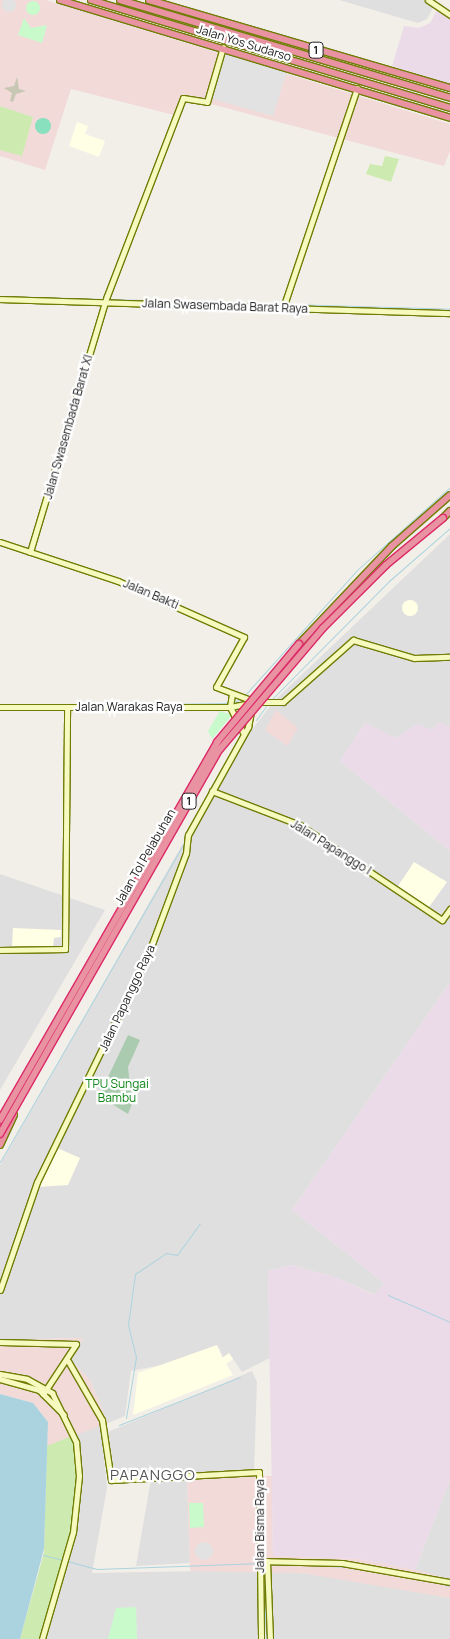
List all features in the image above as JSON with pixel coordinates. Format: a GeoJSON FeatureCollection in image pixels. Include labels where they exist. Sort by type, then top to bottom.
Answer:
{"type":"FeatureCollection","features":[{"type":"Feature","properties":{"kind":"highway","name":"Jalan Yos Sudarso"},"geometry":{"type":"LineString","coordinates":[[60,0],[223,47],[450,118]]}},
{"type":"Feature","properties":{"kind":"highway","name":"1"},"geometry":{"type":"LineString","coordinates":[[91,0],[236,43],[416,100]]}},
{"type":"Feature","properties":{"kind":"highway","name":"1"},"geometry":{"type":"LineString","coordinates":[[120,0],[450,96]]}},
{"type":"Feature","properties":{"kind":"highway","name":"Jalan Yos Sudarso"},"geometry":{"type":"LineString","coordinates":[[149,0],[450,88]]}},
{"type":"Feature","properties":{"kind":"highway"},"geometry":{"type":"LineString","coordinates":[[80,6],[236,43]]}},
{"type":"Feature","properties":{"kind":"highway"},"geometry":{"type":"LineString","coordinates":[[416,100],[450,108]]}},
{"type":"Feature","properties":{"kind":"highway"},"geometry":{"type":"LineString","coordinates":[[416,100],[450,113]]}},
{"type":"Feature","properties":{"kind":"highway","name":"Jalan Tol Pelabuhan"},"geometry":{"type":"LineString","coordinates":[[0,1120],[221,736],[348,592],[441,503],[450,497]]}},
{"type":"Feature","properties":{"kind":"highway","name":"Jalan Tol Pelabuhan"},"geometry":{"type":"LineString","coordinates":[[0,1134],[226,741],[323,628],[386,565],[450,513]]}},
{"type":"Feature","properties":{"kind":"highway"},"geometry":{"type":"LineString","coordinates":[[0,1145],[29,1082]]}},
{"type":"Feature","properties":{"kind":"street"},"geometry":{"type":"LineString","coordinates":[[428,0],[450,14]]}},
{"type":"Feature","properties":{"kind":"street","name":"Jalan Swasembada Barat XI"},"geometry":{"type":"LineString","coordinates":[[30,552],[106,300],[186,96],[206,102],[223,47]]}},
{"type":"Feature","properties":{"kind":"street"},"geometry":{"type":"LineString","coordinates":[[283,305],[357,88]]}},
{"type":"Feature","properties":{"kind":"street","name":"Jalan Swasembada Barat Raya"},"geometry":{"type":"LineString","coordinates":[[0,299],[283,305],[450,313]]}},
{"type":"Feature","properties":{"kind":"street","name":"Jalan Bakti"},"geometry":{"type":"LineString","coordinates":[[0,542],[139,589],[244,637],[216,687],[233,703]]}},
{"type":"Feature","properties":{"kind":"street","name":"Jalan Warakas Raya"},"geometry":{"type":"LineString","coordinates":[[0,707],[284,702],[353,640],[414,658],[450,657]]}},
{"type":"Feature","properties":{"kind":"street"},"geometry":{"type":"LineString","coordinates":[[244,734],[233,703],[243,698],[254,704]]}},
{"type":"Feature","properties":{"kind":"street","name":"Jalan Papanggo Raya"},"geometry":{"type":"LineString","coordinates":[[0,1290],[37,1182],[149,952],[187,845],[187,838],[244,734],[254,704]]}},
{"type":"Feature","properties":{"kind":"street"},"geometry":{"type":"LineString","coordinates":[[0,950],[66,949],[66,707]]}},
{"type":"Feature","properties":{"kind":"street","name":"Jalan Papanggo I"},"geometry":{"type":"LineString","coordinates":[[212,791],[300,826],[442,920],[450,909]]}},
{"type":"Feature","properties":{"kind":"street"},"geometry":{"type":"LineString","coordinates":[[0,1342],[76,1344],[68,1361],[45,1392]]}},
{"type":"Feature","properties":{"kind":"street","name":"Jalan Bisma Raya"},"geometry":{"type":"LineString","coordinates":[[68,1361],[102,1420],[111,1480],[259,1472],[261,1639]]}},
{"type":"Feature","properties":{"kind":"street"},"geometry":{"type":"LineString","coordinates":[[0,1374],[27,1379],[45,1392],[68,1418],[76,1440],[78,1490],[67,1560],[42,1639]]}},
{"type":"Feature","properties":{"kind":"street"},"geometry":{"type":"LineString","coordinates":[[0,1379],[45,1392]]}},
{"type":"Feature","properties":{"kind":"street"},"geometry":{"type":"LineString","coordinates":[[259,1564],[267,1561],[342,1563],[450,1582]]}},
{"type":"Feature","properties":{"kind":"street","name":"Jalan Bisma Raya"},"geometry":{"type":"LineString","coordinates":[[267,1561],[270,1639]]}},
{"type":"Feature","properties":{"kind":"shaded area"},"geometry":{"type":"Polygon","coordinates":[[[6,-2],[12,-2],[16,5],[12,12],[6,12],[2,8],[2,2],[6,-2]]]}},
{"type":"Feature","properties":{"kind":"shaded area"},"geometry":{"type":"Polygon","coordinates":[[[0,0],[46,0],[450,124],[450,151],[444,166],[181,96],[174,115],[71,89],[45,170],[0,156],[0,0]]]}},
{"type":"Feature","properties":{"kind":"shaded area"},"geometry":{"type":"Polygon","coordinates":[[[339,0],[425,0],[434,6],[427,19],[418,23],[339,0]]]}},
{"type":"Feature","properties":{"kind":"shaded area"},"geometry":{"type":"Polygon","coordinates":[[[438,8],[450,16],[450,84],[392,66],[404,26],[419,28],[430,23],[438,8]]]}},
{"type":"Feature","properties":{"kind":"shaded area"},"geometry":{"type":"Polygon","coordinates":[[[223,52],[287,71],[273,116],[209,98],[223,52]]]}},
{"type":"Feature","properties":{"kind":"shaded area"},"geometry":{"type":"Polygon","coordinates":[[[17,77],[19,89],[26,91],[16,94],[13,102],[10,101],[12,93],[4,88],[14,86],[17,77]]]}},
{"type":"Feature","properties":{"kind":"shaded area"},"geometry":{"type":"Polygon","coordinates":[[[77,122],[88,126],[85,134],[105,141],[99,157],[69,146],[77,122]]]}},
{"type":"Feature","properties":{"kind":"shaded area"},"geometry":{"type":"Polygon","coordinates":[[[450,534],[450,727],[438,722],[433,730],[414,730],[395,738],[365,723],[340,761],[450,851],[450,982],[292,1210],[384,1283],[375,1295],[338,1278],[291,1265],[268,1271],[270,1358],[242,1372],[231,1356],[224,1359],[219,1348],[182,1361],[131,1371],[125,1416],[108,1423],[90,1380],[71,1360],[83,1338],[0,1340],[0,1165],[236,750],[274,701],[450,534]]]}},
{"type":"Feature","properties":{"kind":"shaded area"},"geometry":{"type":"Polygon","coordinates":[[[407,600],[413,600],[418,605],[416,614],[407,616],[402,611],[402,605],[407,600]]]}},
{"type":"Feature","properties":{"kind":"shaded area"},"geometry":{"type":"Polygon","coordinates":[[[276,710],[298,728],[287,746],[265,730],[276,710]]]}},
{"type":"Feature","properties":{"kind":"shaded area"},"geometry":{"type":"Polygon","coordinates":[[[438,722],[450,727],[450,851],[340,761],[365,723],[396,738],[417,724],[433,730],[438,722]]]}},
{"type":"Feature","properties":{"kind":"shaded area"},"geometry":{"type":"Polygon","coordinates":[[[414,862],[447,882],[429,907],[398,886],[414,862]]]}},
{"type":"Feature","properties":{"kind":"shaded area"},"geometry":{"type":"Polygon","coordinates":[[[0,874],[105,910],[0,1090],[0,874]]]}},
{"type":"Feature","properties":{"kind":"shaded area"},"geometry":{"type":"Polygon","coordinates":[[[13,928],[61,930],[61,937],[54,938],[53,947],[12,946],[13,928]]]}},
{"type":"Feature","properties":{"kind":"shaded area"},"geometry":{"type":"Polygon","coordinates":[[[450,982],[450,1480],[415,1570],[359,1559],[273,1556],[268,1271],[291,1265],[338,1278],[374,1295],[384,1283],[292,1210],[450,982]]]}},
{"type":"Feature","properties":{"kind":"shaded area"},"geometry":{"type":"Polygon","coordinates":[[[55,1147],[80,1158],[68,1185],[37,1187],[55,1147]]]}},
{"type":"Feature","properties":{"kind":"shaded area"},"geometry":{"type":"Polygon","coordinates":[[[83,1338],[71,1360],[90,1380],[108,1423],[47,1446],[48,1422],[33,1403],[0,1394],[0,1340],[83,1338]]]}},
{"type":"Feature","properties":{"kind":"shaded area"},"geometry":{"type":"Polygon","coordinates":[[[217,1345],[222,1358],[229,1353],[233,1359],[226,1364],[233,1375],[133,1415],[138,1373],[217,1345]]]}},
{"type":"Feature","properties":{"kind":"shaded area"},"geometry":{"type":"Polygon","coordinates":[[[252,1371],[257,1382],[254,1470],[115,1477],[108,1432],[252,1371]]]}},
{"type":"Feature","properties":{"kind":"shaded area"},"geometry":{"type":"Polygon","coordinates":[[[101,1425],[107,1488],[92,1573],[259,1570],[261,1639],[20,1639],[44,1553],[47,1446],[101,1425]]]}},
{"type":"Feature","properties":{"kind":"shaded area"},"geometry":{"type":"Polygon","coordinates":[[[187,1476],[190,1563],[136,1566],[151,1479],[187,1476]]]}},
{"type":"Feature","properties":{"kind":"shaded area"},"geometry":{"type":"Polygon","coordinates":[[[187,1476],[272,1476],[273,1556],[359,1559],[415,1570],[450,1579],[450,1598],[302,1573],[190,1571],[187,1476]]]}},
{"type":"Feature","properties":{"kind":"shaded area"},"geometry":{"type":"Polygon","coordinates":[[[450,1480],[450,1579],[415,1570],[450,1480]]]}},
{"type":"Feature","properties":{"kind":"shaded area"},"geometry":{"type":"Polygon","coordinates":[[[204,1542],[210,1545],[213,1551],[210,1557],[204,1560],[198,1557],[195,1551],[198,1545],[204,1542]]]}},
{"type":"Feature","properties":{"kind":"shaded area"},"geometry":{"type":"Polygon","coordinates":[[[267,1570],[352,1578],[450,1598],[450,1639],[270,1639],[267,1570]]]}},
{"type":"Feature","properties":{"kind":"green space"},"geometry":{"type":"Polygon","coordinates":[[[30,1],[36,1],[40,8],[36,15],[30,15],[26,11],[26,5],[30,1]]]}},
{"type":"Feature","properties":{"kind":"green space"},"geometry":{"type":"Polygon","coordinates":[[[24,18],[31,28],[47,25],[42,43],[18,35],[24,18]]]}},
{"type":"Feature","properties":{"kind":"green space"},"geometry":{"type":"Polygon","coordinates":[[[0,106],[33,117],[22,156],[0,150],[0,106]]]}},
{"type":"Feature","properties":{"kind":"green space"},"geometry":{"type":"Polygon","coordinates":[[[43,118],[49,120],[51,126],[49,132],[43,134],[37,132],[35,126],[37,120],[43,118]]]}},
{"type":"Feature","properties":{"kind":"green space"},"geometry":{"type":"Polygon","coordinates":[[[385,156],[399,159],[391,182],[366,174],[370,164],[382,166],[385,156]]]}},
{"type":"Feature","properties":{"kind":"green space"},"geometry":{"type":"Polygon","coordinates":[[[220,711],[232,715],[212,739],[208,731],[220,711]]]}},
{"type":"Feature","properties":{"kind":"green space","name":"TPU Sungai Bambu"},"geometry":{"type":"Polygon","coordinates":[[[128,1035],[140,1040],[128,1067],[132,1104],[128,1114],[99,1096],[128,1035]]]}},
{"type":"Feature","properties":{"kind":"green space"},"geometry":{"type":"Polygon","coordinates":[[[74,1435],[79,1463],[77,1509],[42,1639],[20,1639],[44,1553],[47,1446],[74,1435]]]}},
{"type":"Feature","properties":{"kind":"green space"},"geometry":{"type":"Polygon","coordinates":[[[189,1503],[203,1503],[204,1527],[190,1528],[189,1503]]]}},
{"type":"Feature","properties":{"kind":"green space"},"geometry":{"type":"Polygon","coordinates":[[[136,1607],[137,1639],[108,1639],[116,1608],[136,1607]]]}},
{"type":"Feature","properties":{"kind":"water"},"geometry":{"type":"Polygon","coordinates":[[[0,1394],[33,1403],[48,1422],[44,1549],[20,1639],[0,1639],[0,1394]]]}},
{"type":"Feature","properties":{"kind":"waterway"},"geometry":{"type":"LineString","coordinates":[[0,296],[104,299]]}},
{"type":"Feature","properties":{"kind":"waterway"},"geometry":{"type":"LineString","coordinates":[[108,299],[282,304]]}},
{"type":"Feature","properties":{"kind":"waterway"},"geometry":{"type":"LineString","coordinates":[[286,304],[450,309]]}},
{"type":"Feature","properties":{"kind":"waterway"},"geometry":{"type":"LineString","coordinates":[[244,696],[357,570],[450,487]]}},
{"type":"Feature","properties":{"kind":"waterway"},"geometry":{"type":"LineString","coordinates":[[273,698],[389,581],[450,528]]}},
{"type":"Feature","properties":{"kind":"waterway"},"geometry":{"type":"LineString","coordinates":[[234,702],[241,699]]}},
{"type":"Feature","properties":{"kind":"waterway"},"geometry":{"type":"LineString","coordinates":[[96,705],[230,703]]}},
{"type":"Feature","properties":{"kind":"waterway"},"geometry":{"type":"LineString","coordinates":[[0,704],[12,704]]}},
{"type":"Feature","properties":{"kind":"waterway"},"geometry":{"type":"LineString","coordinates":[[256,720],[266,706]]}},
{"type":"Feature","properties":{"kind":"waterway"},"geometry":{"type":"LineString","coordinates":[[0,1162],[185,842]]}},
{"type":"Feature","properties":{"kind":"waterway"},"geometry":{"type":"LineString","coordinates":[[126,1418],[136,1357],[128,1325],[135,1274],[166,1253],[177,1255],[200,1223]]}},
{"type":"Feature","properties":{"kind":"waterway"},"geometry":{"type":"LineString","coordinates":[[388,1295],[450,1322]]}},
{"type":"Feature","properties":{"kind":"waterway"},"geometry":{"type":"LineString","coordinates":[[119,1425],[240,1377]]}},
{"type":"Feature","properties":{"kind":"waterway"},"geometry":{"type":"LineString","coordinates":[[43,1555],[63,1560]]}},
{"type":"Feature","properties":{"kind":"waterway"},"geometry":{"type":"LineString","coordinates":[[67,1561],[97,1569],[259,1563]]}},
{"type":"Feature","properties":{"kind":"waterway"},"geometry":{"type":"LineString","coordinates":[[263,1564],[266,1639]]}},
{"type":"Feature","properties":{"kind":"waterway"},"geometry":{"type":"LineString","coordinates":[[293,1564],[349,1567]]}},
{"type":"Feature","properties":{"kind":"waterway"},"geometry":{"type":"LineString","coordinates":[[436,1582],[450,1586]]}},
{"type":"Feature","properties":{"kind":"district","name":"PAPANGGO"},"geometry":{"type":"Point","coordinates":[153,1475]}}]}
